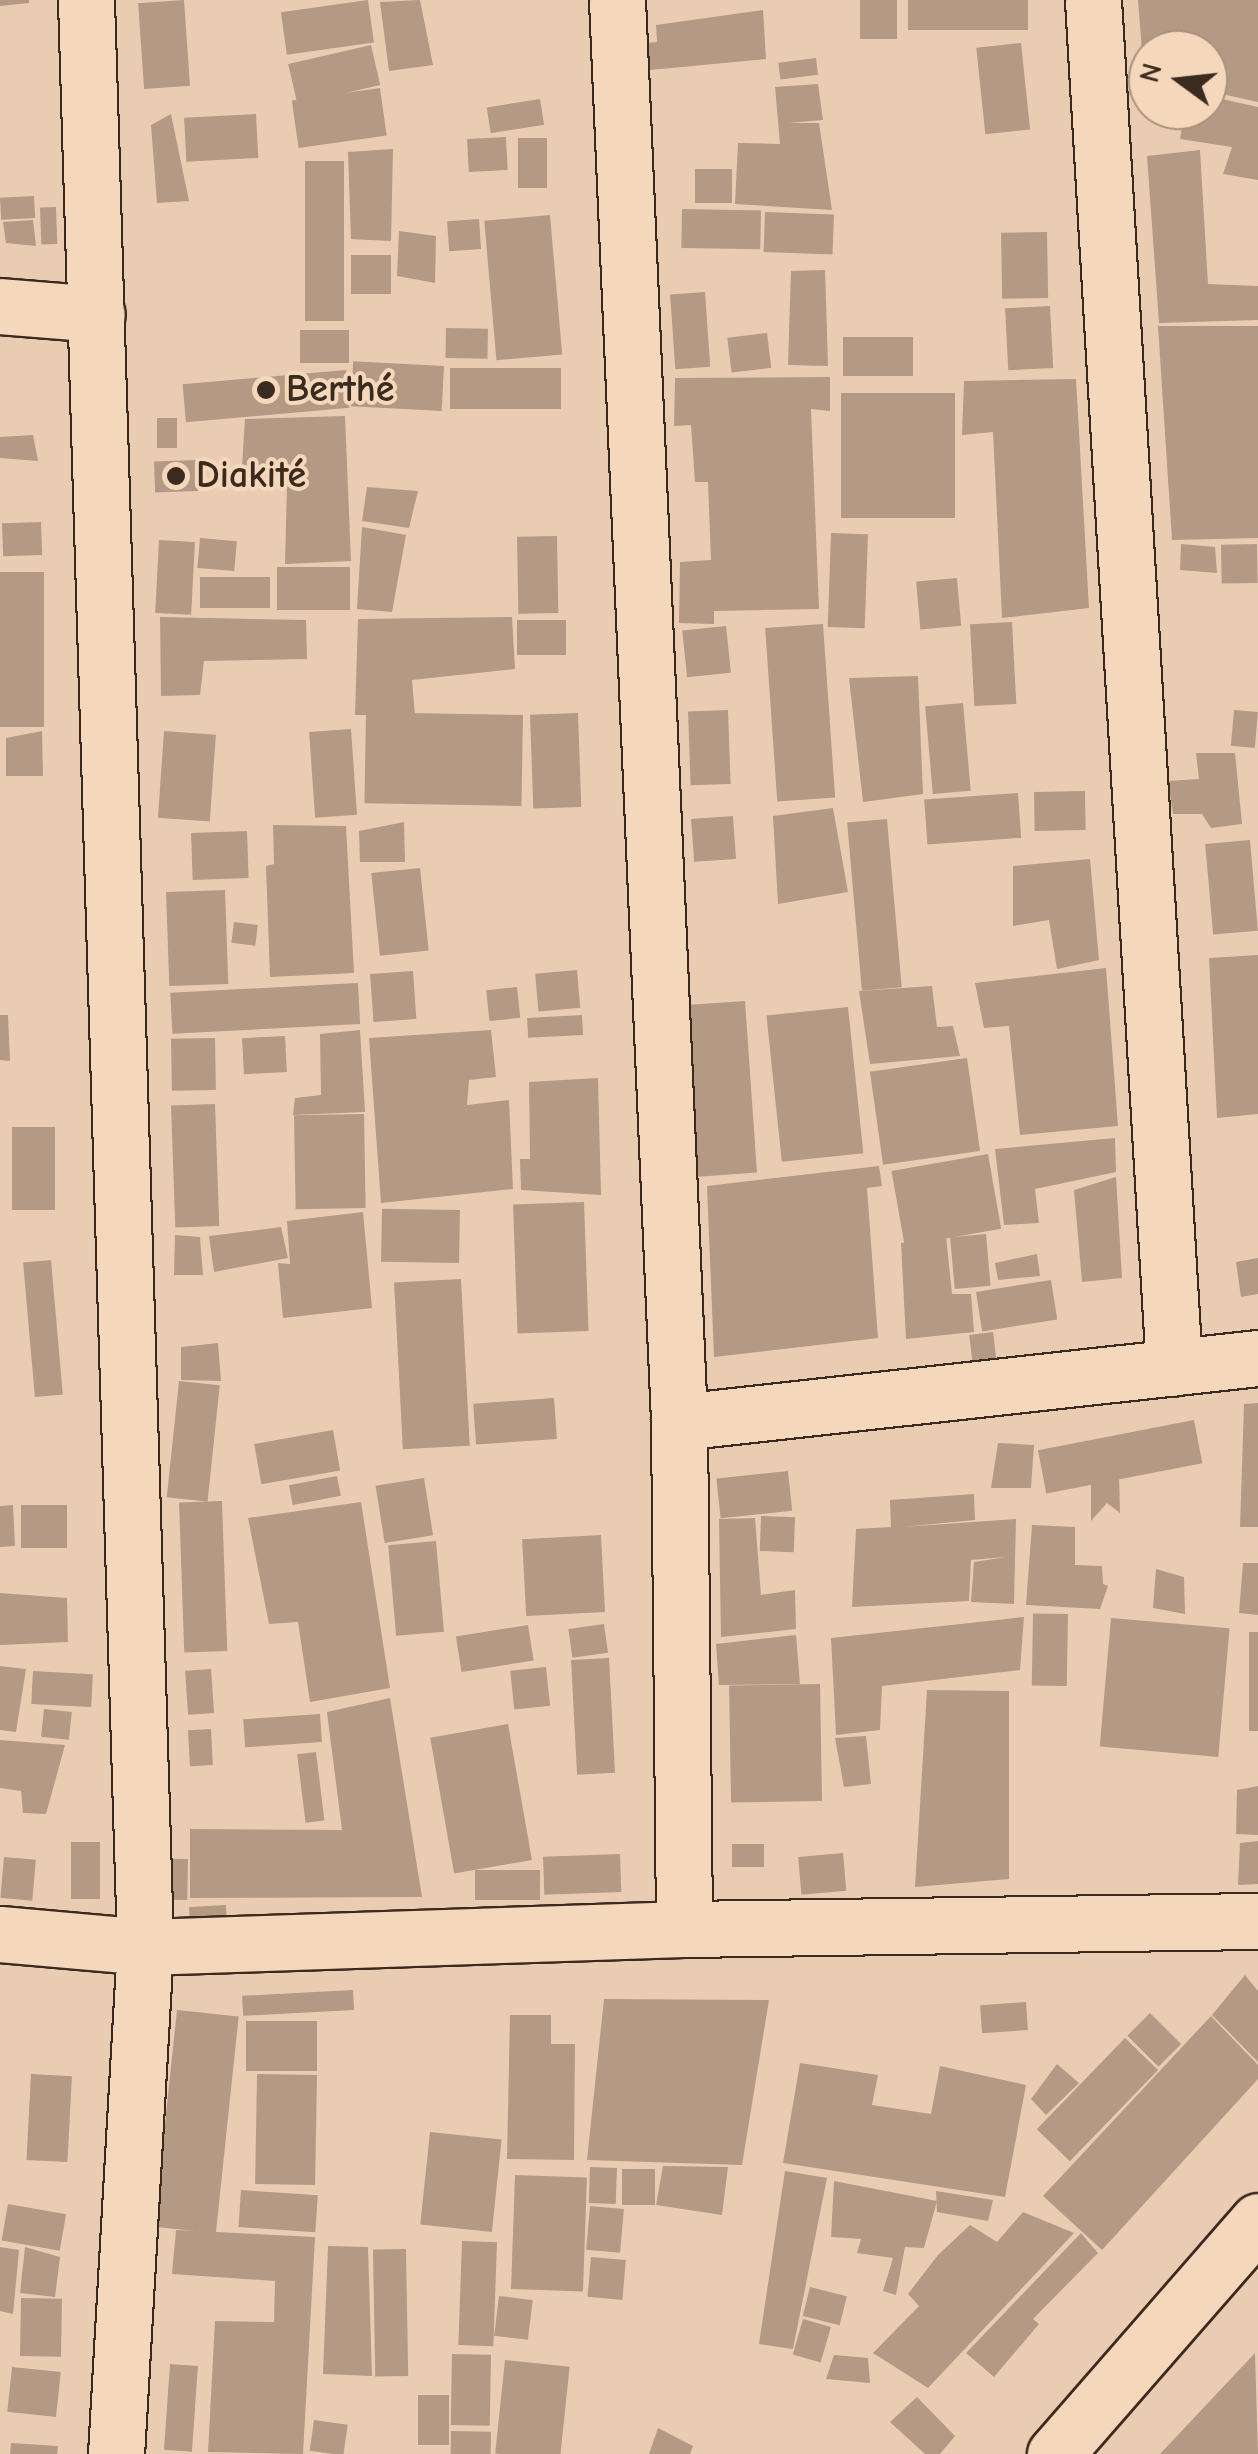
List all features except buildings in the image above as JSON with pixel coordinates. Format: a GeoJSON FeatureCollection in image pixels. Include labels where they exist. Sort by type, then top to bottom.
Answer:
{"type":"FeatureCollection","features":[{"type":"Feature","properties":{"kind":"street"},"geometry":{"type":"LineString","coordinates":[[86,0],[145,1947],[116,2454]]}},
{"type":"Feature","properties":{"kind":"street"},"geometry":{"type":"LineString","coordinates":[[617,0],[679,1422],[684,1929]]}},
{"type":"Feature","properties":{"kind":"street"},"geometry":{"type":"LineString","coordinates":[[1093,0],[1174,1368]]}},
{"type":"Feature","properties":{"kind":"street"},"geometry":{"type":"LineString","coordinates":[[0,306],[96,314]]}},
{"type":"Feature","properties":{"kind":"street"},"geometry":{"type":"LineString","coordinates":[[679,1422],[1258,1358]]}},
{"type":"Feature","properties":{"kind":"street"},"geometry":{"type":"LineString","coordinates":[[0,1934],[145,1947],[684,1929],[1258,1921]]}},
{"type":"Feature","properties":{"kind":"street"},"geometry":{"type":"LineString","coordinates":[[1055,2454],[1258,2221]]}},
{"type":"Feature","properties":{"kind":"place","name":"Berthé"},"geometry":{"type":"Point","coordinates":[266,390]}},
{"type":"Feature","properties":{"kind":"place","name":"Diakité"},"geometry":{"type":"Point","coordinates":[176,476]}}]}
